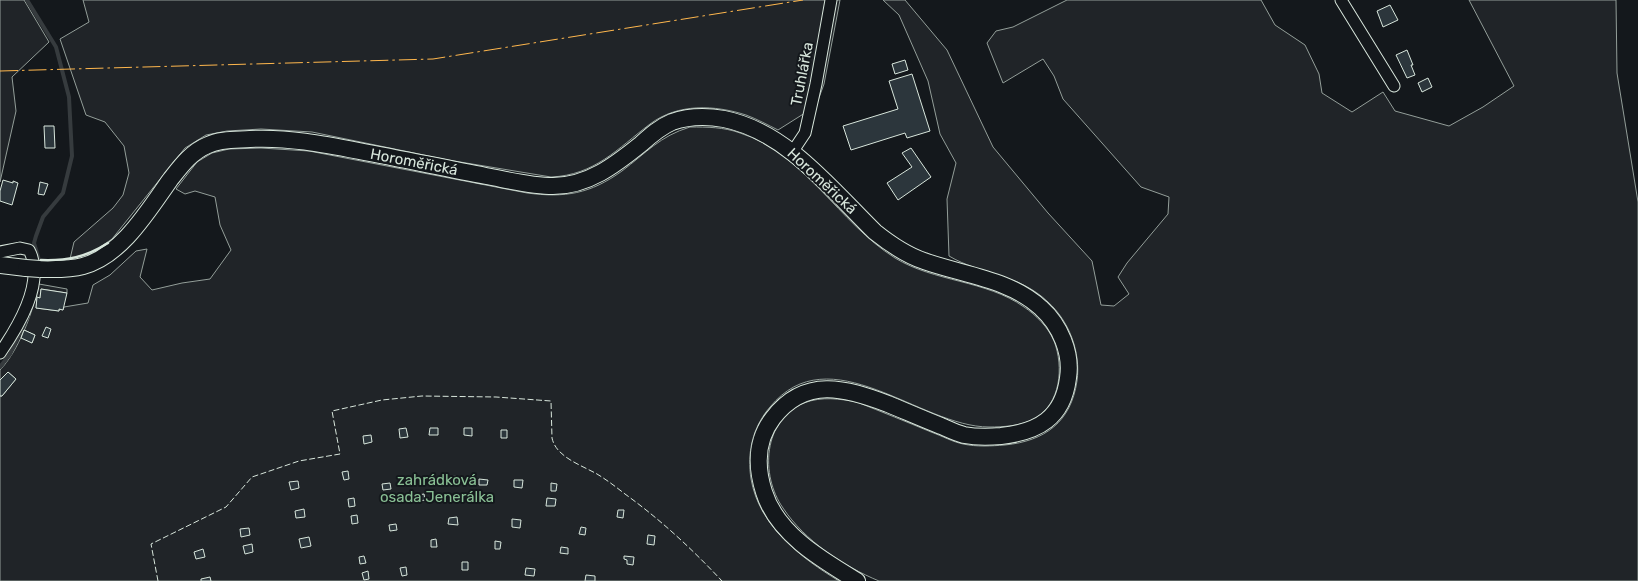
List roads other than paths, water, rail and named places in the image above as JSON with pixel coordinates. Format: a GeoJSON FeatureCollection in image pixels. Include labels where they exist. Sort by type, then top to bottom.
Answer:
{"type":"FeatureCollection","features":[{"type":"Feature","properties":{"kind":"main road","name":"Horoměřická"},"geometry":{"type":"LineString","coordinates":[[0,265],[33,268],[71,268],[83,266],[107,255],[119,246],[191,155],[209,144],[228,140],[261,138],[310,142],[446,169],[550,186],[568,186],[590,179],[616,164],[657,130],[671,123],[688,118],[708,117],[745,124],[773,138],[793,151],[875,232],[907,254],[1001,284],[1027,297],[1042,308],[1051,319],[1062,336],[1067,355],[1069,371],[1067,388],[1061,403],[1052,416],[1041,426],[1028,432],[988,437],[964,435],[860,393],[829,389],[803,393],[778,411],[766,430],[759,452],[761,480],[766,497],[774,512],[790,532],[808,549],[857,581]]}},
{"type":"Feature","properties":{"kind":"street","name":"Truhlářka"},"geometry":{"type":"LineString","coordinates":[[793,151],[805,133],[831,0]]}},
{"type":"Feature","properties":{"kind":"street"},"geometry":{"type":"LineString","coordinates":[[1341,0],[1394,86]]}},
{"type":"Feature","properties":{"kind":"street"},"geometry":{"type":"LineString","coordinates":[[0,252],[24,248],[29,250],[34,264],[32,287],[27,306],[18,326],[0,352]]}},
{"type":"Feature","properties":{"kind":"waterway"},"geometry":{"type":"LineString","coordinates":[[27,0],[56,47],[69,97],[72,156],[63,193],[43,217],[36,236],[34,243],[39,260],[38,265]]}},
{"type":"Feature","properties":{"kind":"waterway"},"geometry":{"type":"LineString","coordinates":[[0,367],[10,354],[28,316]]}},
{"type":"Feature","properties":{"kind":"park label","name":"zahrádková osada Jenerálka"},"geometry":{"type":"Point","coordinates":[437,488]}}]}
